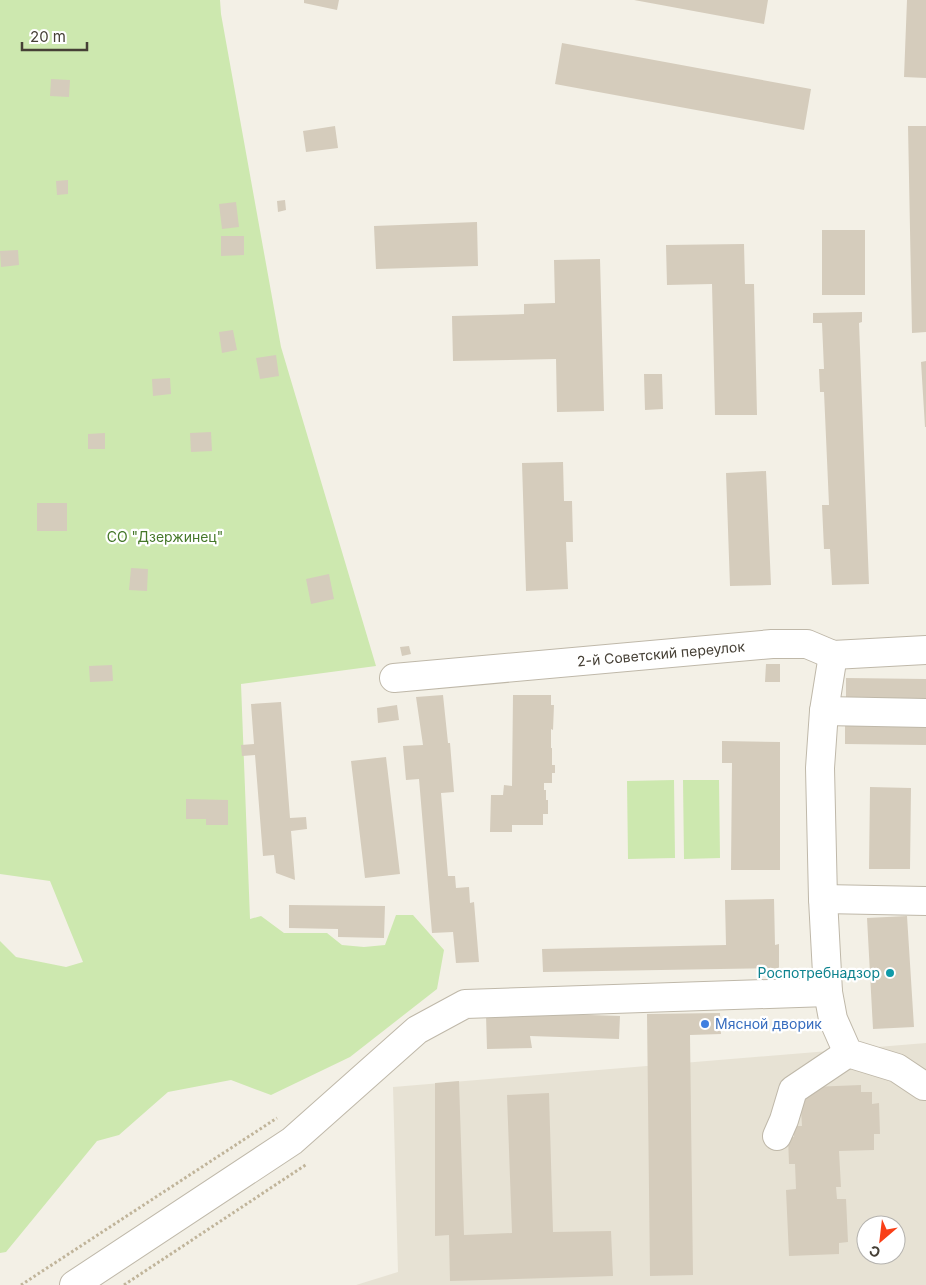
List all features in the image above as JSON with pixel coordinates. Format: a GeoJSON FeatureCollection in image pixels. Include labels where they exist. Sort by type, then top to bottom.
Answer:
{"type":"FeatureCollection","features":[{"type":"Feature","properties":{"kind":"street","name":"2-й Советский переулок"},"geometry":{"type":"LineString","coordinates":[[394,678],[772,644],[807,644],[833,655],[926,650]]}},
{"type":"Feature","properties":{"kind":"street"},"geometry":{"type":"LineString","coordinates":[[833,655],[824,711],[820,768],[823,899],[828,992],[834,1019],[848,1053]]}},
{"type":"Feature","properties":{"kind":"street"},"geometry":{"type":"LineString","coordinates":[[824,711],[926,713]]}},
{"type":"Feature","properties":{"kind":"street"},"geometry":{"type":"LineString","coordinates":[[823,899],[926,901]]}},
{"type":"Feature","properties":{"kind":"street"},"geometry":{"type":"LineString","coordinates":[[74,1285],[292,1141],[417,1030],[465,1004],[828,992]]}},
{"type":"Feature","properties":{"kind":"street"},"geometry":{"type":"LineString","coordinates":[[848,1053],[897,1068],[926,1086]]}},
{"type":"Feature","properties":{"kind":"street"},"geometry":{"type":"LineString","coordinates":[[776,1136],[784,1120],[793,1090],[848,1053]]}},
{"type":"Feature","properties":{"kind":"path"},"geometry":{"type":"LineString","coordinates":[[21,1285],[277,1118]]}},
{"type":"Feature","properties":{"kind":"path"},"geometry":{"type":"LineString","coordinates":[[124,1285],[307,1164]]}},
{"type":"Feature","properties":{"kind":"shaded area"},"geometry":{"type":"Polygon","coordinates":[[[926,1043],[926,1285],[356,1285],[398,1272],[393,1087],[926,1043]]]}},
{"type":"Feature","properties":{"kind":"green space","name":"СО \"Дзержинец\""},"geometry":{"type":"Polygon","coordinates":[[[0,0],[220,0],[281,347],[376,666],[241,684],[250,919],[261,916],[284,933],[327,933],[342,945],[364,947],[385,945],[396,915],[413,915],[444,950],[437,989],[350,1057],[271,1095],[231,1080],[168,1092],[119,1135],[97,1141],[6,1252],[0,1253],[0,941],[16,957],[66,967],[83,962],[50,881],[0,874],[0,0]]]}},
{"type":"Feature","properties":{"kind":"green space"},"geometry":{"type":"Polygon","coordinates":[[[674,780],[675,858],[628,859],[627,781],[674,780]]]}},
{"type":"Feature","properties":{"kind":"green space"},"geometry":{"type":"Polygon","coordinates":[[[683,780],[719,780],[720,858],[684,859],[683,780]]]}},
{"type":"Feature","properties":{"kind":"building"},"geometry":{"type":"Polygon","coordinates":[[[304,0],[339,0],[337,10],[304,3],[304,0]]]}},
{"type":"Feature","properties":{"kind":"building"},"geometry":{"type":"Polygon","coordinates":[[[634,0],[768,0],[764,24],[634,0]]]}},
{"type":"Feature","properties":{"kind":"building"},"geometry":{"type":"Polygon","coordinates":[[[907,0],[926,0],[926,78],[904,77],[907,0]]]}},
{"type":"Feature","properties":{"kind":"building"},"geometry":{"type":"Polygon","coordinates":[[[562,43],[811,89],[804,130],[555,84],[562,43]]]}},
{"type":"Feature","properties":{"kind":"building"},"geometry":{"type":"Polygon","coordinates":[[[51,79],[70,80],[69,97],[50,96],[51,79]]]}},
{"type":"Feature","properties":{"kind":"building"},"geometry":{"type":"Polygon","coordinates":[[[335,126],[338,148],[306,152],[303,131],[335,126]]]}},
{"type":"Feature","properties":{"kind":"building"},"geometry":{"type":"Polygon","coordinates":[[[908,126],[926,126],[926,332],[912,333],[908,126]]]}},
{"type":"Feature","properties":{"kind":"building"},"geometry":{"type":"Polygon","coordinates":[[[68,180],[68,194],[57,195],[56,181],[68,180]]]}},
{"type":"Feature","properties":{"kind":"building"},"geometry":{"type":"Polygon","coordinates":[[[285,200],[286,210],[278,212],[277,201],[285,200]]]}},
{"type":"Feature","properties":{"kind":"building"},"geometry":{"type":"Polygon","coordinates":[[[236,202],[239,227],[222,229],[219,204],[236,202]]]}},
{"type":"Feature","properties":{"kind":"building"},"geometry":{"type":"Polygon","coordinates":[[[477,222],[478,266],[376,269],[374,226],[477,222]]]}},
{"type":"Feature","properties":{"kind":"building"},"geometry":{"type":"Polygon","coordinates":[[[822,230],[865,230],[865,295],[822,295],[822,230]]]}},
{"type":"Feature","properties":{"kind":"building"},"geometry":{"type":"Polygon","coordinates":[[[221,236],[244,236],[244,255],[221,256],[221,236]]]}},
{"type":"Feature","properties":{"kind":"building"},"geometry":{"type":"Polygon","coordinates":[[[744,244],[745,284],[754,284],[757,415],[715,415],[712,284],[667,285],[666,245],[744,244]]]}},
{"type":"Feature","properties":{"kind":"building"},"geometry":{"type":"Polygon","coordinates":[[[18,250],[19,265],[1,267],[0,251],[18,250]]]}},
{"type":"Feature","properties":{"kind":"building"},"geometry":{"type":"Polygon","coordinates":[[[600,259],[604,411],[557,412],[556,359],[453,361],[452,316],[524,314],[524,304],[555,303],[554,260],[600,259]]]}},
{"type":"Feature","properties":{"kind":"building"},"geometry":{"type":"Polygon","coordinates":[[[862,312],[862,322],[859,323],[869,584],[832,585],[830,549],[824,549],[822,505],[829,505],[824,392],[820,392],[819,369],[824,369],[822,323],[813,323],[813,313],[862,312]]]}},
{"type":"Feature","properties":{"kind":"building"},"geometry":{"type":"Polygon","coordinates":[[[233,330],[237,350],[222,353],[219,332],[233,330]]]}},
{"type":"Feature","properties":{"kind":"building"},"geometry":{"type":"Polygon","coordinates":[[[276,355],[279,376],[260,379],[256,358],[276,355]]]}},
{"type":"Feature","properties":{"kind":"building"},"geometry":{"type":"Polygon","coordinates":[[[926,361],[926,427],[925,427],[921,362],[926,361]]]}},
{"type":"Feature","properties":{"kind":"building"},"geometry":{"type":"Polygon","coordinates":[[[644,374],[662,374],[663,409],[645,410],[644,374]]]}},
{"type":"Feature","properties":{"kind":"building"},"geometry":{"type":"Polygon","coordinates":[[[170,378],[171,394],[153,396],[152,379],[170,378]]]}},
{"type":"Feature","properties":{"kind":"building"},"geometry":{"type":"Polygon","coordinates":[[[211,432],[212,451],[191,452],[190,433],[211,432]]]}},
{"type":"Feature","properties":{"kind":"building"},"geometry":{"type":"Polygon","coordinates":[[[105,433],[105,449],[88,449],[88,434],[105,433]]]}},
{"type":"Feature","properties":{"kind":"building"},"geometry":{"type":"Polygon","coordinates":[[[563,462],[564,501],[572,501],[573,542],[566,542],[568,589],[526,591],[522,463],[563,462]]]}},
{"type":"Feature","properties":{"kind":"building"},"geometry":{"type":"Polygon","coordinates":[[[766,471],[771,585],[730,586],[726,473],[766,471]]]}},
{"type":"Feature","properties":{"kind":"building"},"geometry":{"type":"Polygon","coordinates":[[[37,503],[67,503],[67,531],[37,531],[37,503]]]}},
{"type":"Feature","properties":{"kind":"building"},"geometry":{"type":"Polygon","coordinates":[[[131,568],[148,569],[147,591],[129,590],[131,568]]]}},
{"type":"Feature","properties":{"kind":"building"},"geometry":{"type":"Polygon","coordinates":[[[329,574],[334,599],[311,604],[306,579],[329,574]]]}},
{"type":"Feature","properties":{"kind":"building"},"geometry":{"type":"Polygon","coordinates":[[[409,646],[411,654],[402,656],[400,647],[409,646]]]}},
{"type":"Feature","properties":{"kind":"building"},"geometry":{"type":"Polygon","coordinates":[[[766,664],[780,664],[780,682],[765,682],[766,664]]]}},
{"type":"Feature","properties":{"kind":"building"},"geometry":{"type":"Polygon","coordinates":[[[112,665],[113,681],[90,682],[89,666],[112,665]]]}},
{"type":"Feature","properties":{"kind":"building"},"geometry":{"type":"Polygon","coordinates":[[[846,678],[926,679],[926,700],[846,699],[846,678]]]}},
{"type":"Feature","properties":{"kind":"building"},"geometry":{"type":"Polygon","coordinates":[[[443,695],[448,743],[450,743],[454,792],[441,793],[448,876],[455,876],[456,888],[469,887],[470,903],[474,902],[479,962],[456,963],[453,932],[432,933],[419,779],[406,780],[403,746],[423,745],[416,697],[443,695]]]}},
{"type":"Feature","properties":{"kind":"building"},"geometry":{"type":"Polygon","coordinates":[[[513,695],[551,695],[551,705],[554,705],[551,748],[552,765],[555,765],[555,773],[552,773],[552,783],[544,783],[546,800],[548,800],[548,814],[543,814],[543,825],[512,825],[512,832],[490,832],[491,795],[503,795],[504,785],[512,786],[513,695]]]}},
{"type":"Feature","properties":{"kind":"building"},"geometry":{"type":"Polygon","coordinates":[[[281,702],[290,818],[306,817],[307,829],[291,831],[295,880],[276,873],[274,855],[263,856],[255,755],[242,756],[241,745],[254,744],[251,704],[281,702]]]}},
{"type":"Feature","properties":{"kind":"building"},"geometry":{"type":"Polygon","coordinates":[[[397,705],[399,720],[378,723],[377,708],[397,705]]]}},
{"type":"Feature","properties":{"kind":"building"},"geometry":{"type":"Polygon","coordinates":[[[845,723],[926,724],[926,745],[845,744],[845,723]]]}},
{"type":"Feature","properties":{"kind":"building"},"geometry":{"type":"Polygon","coordinates":[[[722,741],[780,742],[780,870],[731,870],[732,763],[722,763],[722,741]]]}},
{"type":"Feature","properties":{"kind":"building"},"geometry":{"type":"Polygon","coordinates":[[[386,757],[400,874],[365,878],[351,761],[386,757]]]}},
{"type":"Feature","properties":{"kind":"building"},"geometry":{"type":"Polygon","coordinates":[[[870,787],[911,788],[910,869],[869,869],[870,787]]]}},
{"type":"Feature","properties":{"kind":"building"},"geometry":{"type":"Polygon","coordinates":[[[186,799],[228,800],[228,825],[206,825],[206,819],[186,819],[186,799]]]}},
{"type":"Feature","properties":{"kind":"building"},"geometry":{"type":"Polygon","coordinates":[[[774,899],[775,945],[779,944],[779,968],[543,972],[542,949],[726,945],[725,900],[774,899]]]}},
{"type":"Feature","properties":{"kind":"building"},"geometry":{"type":"Polygon","coordinates":[[[289,905],[385,906],[384,938],[338,937],[338,929],[289,928],[289,905]]]}},
{"type":"Feature","properties":{"kind":"building","name":"Роспотребнадзор"},"geometry":{"type":"Polygon","coordinates":[[[907,916],[914,1027],[873,1029],[867,918],[907,916]]]}},
{"type":"Feature","properties":{"kind":"building"},"geometry":{"type":"Polygon","coordinates":[[[720,1013],[721,1034],[690,1035],[693,1275],[650,1276],[647,1014],[720,1013]]]}},
{"type":"Feature","properties":{"kind":"building"},"geometry":{"type":"Polygon","coordinates":[[[561,1014],[620,1016],[619,1039],[530,1036],[532,1048],[487,1049],[486,1015],[561,1014]]]}},
{"type":"Feature","properties":{"kind":"building"},"geometry":{"type":"Polygon","coordinates":[[[459,1081],[464,1235],[512,1233],[507,1095],[549,1093],[553,1232],[611,1231],[613,1276],[450,1281],[449,1235],[435,1236],[435,1083],[459,1081]]]}},
{"type":"Feature","properties":{"kind":"building"},"geometry":{"type":"Polygon","coordinates":[[[861,1085],[861,1092],[872,1092],[872,1104],[879,1103],[880,1134],[874,1134],[874,1150],[839,1151],[841,1187],[836,1187],[837,1199],[846,1199],[848,1242],[839,1243],[839,1254],[789,1256],[786,1190],[796,1189],[795,1164],[789,1164],[788,1137],[794,1137],[794,1126],[802,1126],[800,1095],[812,1095],[811,1087],[861,1085]]]}},
{"type":"Feature","properties":{"kind":"place","name":"Роспотребнадзор"},"geometry":{"type":"Point","coordinates":[890,973]}},
{"type":"Feature","properties":{"kind":"place","name":"Мясной дворик"},"geometry":{"type":"Point","coordinates":[705,1024]}}]}
